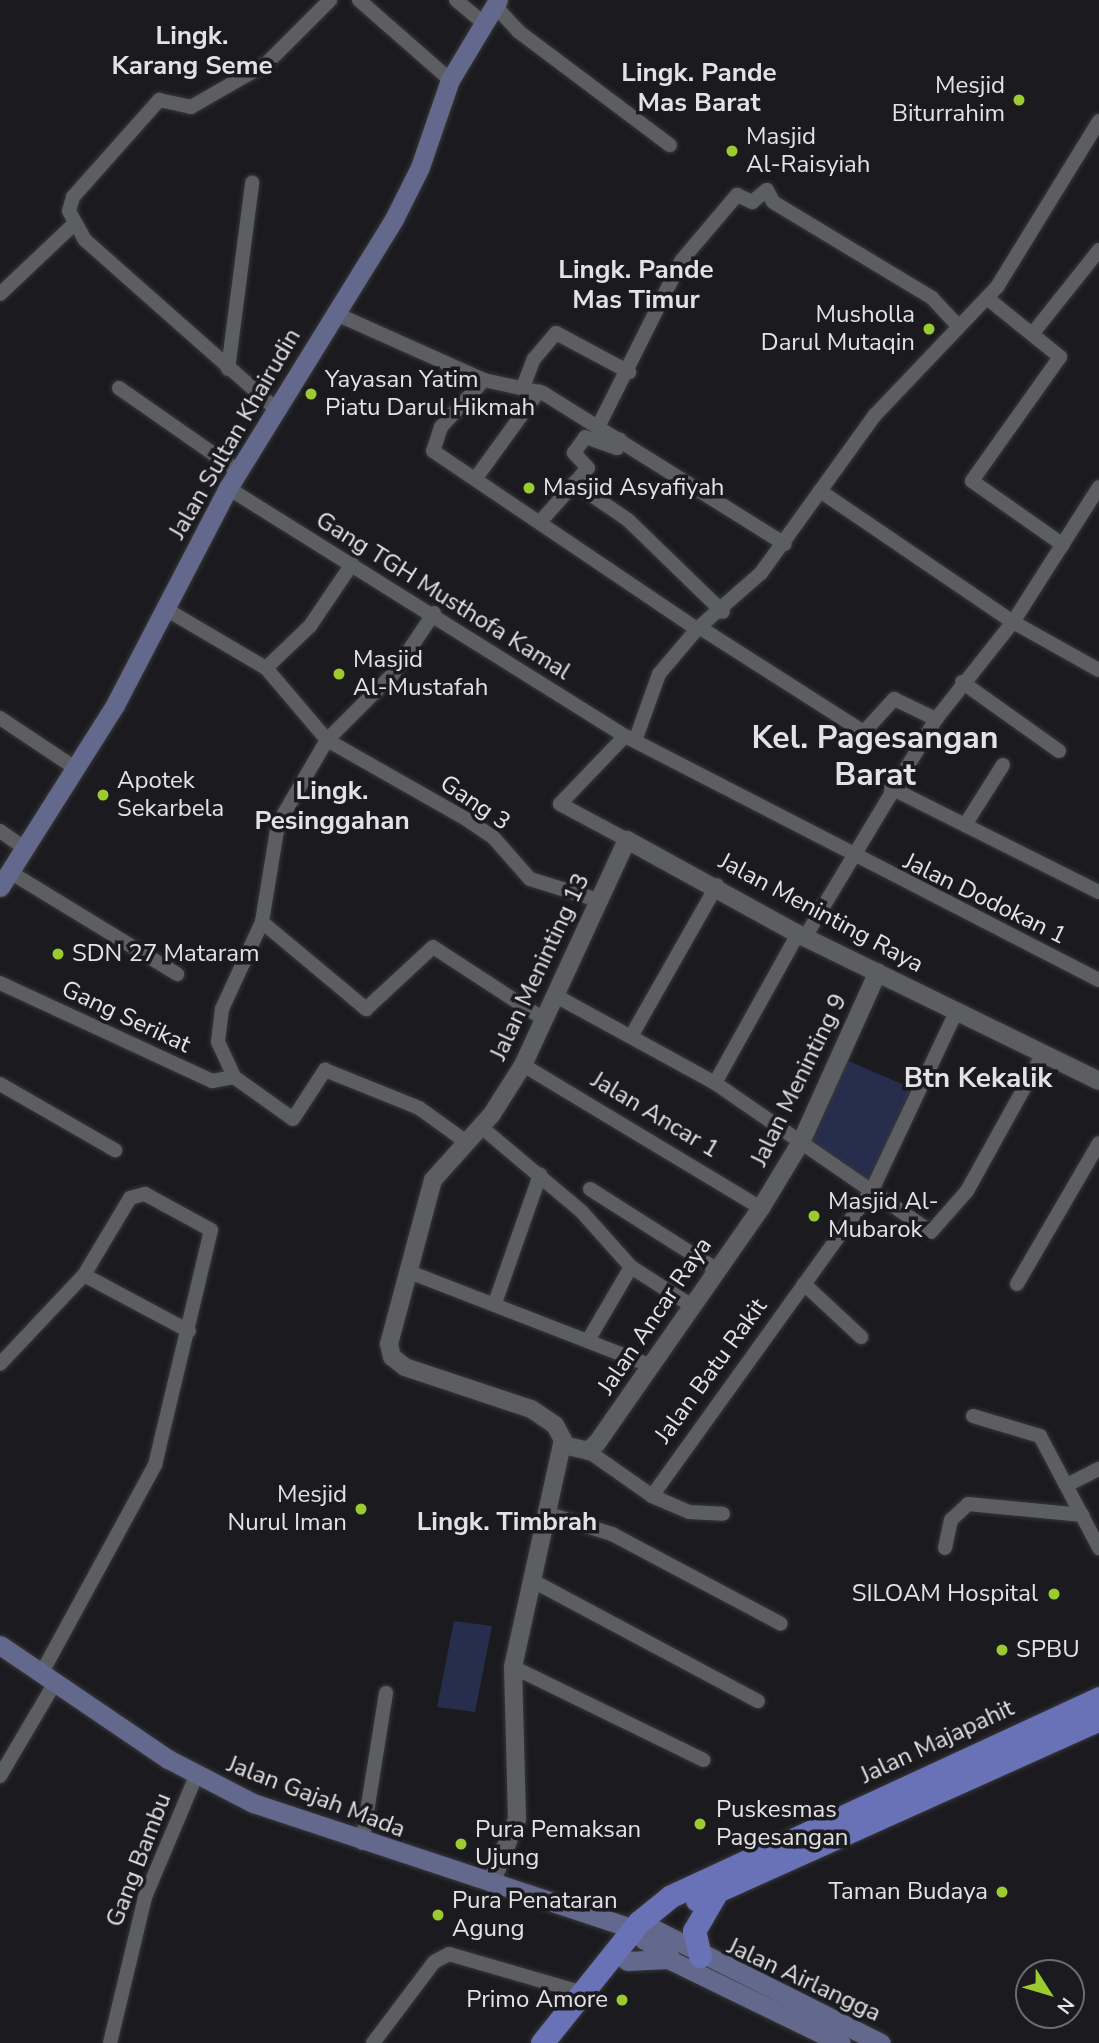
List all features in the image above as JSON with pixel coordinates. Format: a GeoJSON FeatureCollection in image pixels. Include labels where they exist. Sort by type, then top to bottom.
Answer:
{"type":"FeatureCollection","features":[{"type":"Feature","properties":{"kind":"main road","name":"Jalan Sultan Khairudin"},"geometry":{"type":"LineString","coordinates":[[5,880],[75,768],[228,488],[407,194],[450,80],[496,3]]}},
{"type":"Feature","properties":{"kind":"main road","name":"Jalan Gajah Mada"},"geometry":{"type":"LineString","coordinates":[[0,1645],[196,1776],[362,1843],[643,1932],[698,1961]]}},
{"type":"Feature","properties":{"kind":"main road","name":"Jalan Majapahit"},"geometry":{"type":"LineString","coordinates":[[542,2043],[583,1993],[682,1891],[1099,1698]]}},
{"type":"Feature","properties":{"kind":"main road","name":"Jalan Majapahit"},"geometry":{"type":"LineString","coordinates":[[562,2043],[627,1961],[643,1932],[718,1891],[1099,1719]]}},
{"type":"Feature","properties":{"kind":"main road"},"geometry":{"type":"LineString","coordinates":[[698,1961],[696,1921],[718,1891]]}},
{"type":"Feature","properties":{"kind":"main road","name":"Jalan Airlangga"},"geometry":{"type":"LineString","coordinates":[[627,1961],[650,1955],[698,1961],[881,2043]]}},
{"type":"Feature","properties":{"kind":"main road","name":"Jalan Airlangga"},"geometry":{"type":"LineString","coordinates":[[698,1961],[841,2043]]}},
{"type":"Feature","properties":{"kind":"street"},"geometry":{"type":"LineString","coordinates":[[276,409],[228,369],[74,225],[74,197],[159,100],[191,107],[265,64],[330,0]]}},
{"type":"Feature","properties":{"kind":"street"},"geometry":{"type":"LineString","coordinates":[[359,0],[450,80]]}},
{"type":"Feature","properties":{"kind":"street"},"geometry":{"type":"LineString","coordinates":[[456,0],[483,23]]}},
{"type":"Feature","properties":{"kind":"street"},"geometry":{"type":"LineString","coordinates":[[496,3],[518,31],[670,145]]}},
{"type":"Feature","properties":{"kind":"street"},"geometry":{"type":"LineString","coordinates":[[630,738],[659,674],[698,628],[723,612],[785,544],[875,415],[987,298],[1095,136],[1099,121]]}},
{"type":"Feature","properties":{"kind":"street"},"geometry":{"type":"LineString","coordinates":[[228,369],[252,183]]}},
{"type":"Feature","properties":{"kind":"street"},"geometry":{"type":"LineString","coordinates":[[598,425],[629,372],[681,261],[737,195],[752,202],[766,190],[774,202],[932,298],[958,326]]}},
{"type":"Feature","properties":{"kind":"street"},"geometry":{"type":"LineString","coordinates":[[0,294],[74,225]]}},
{"type":"Feature","properties":{"kind":"street"},"geometry":{"type":"LineString","coordinates":[[1033,333],[1099,250]]}},
{"type":"Feature","properties":{"kind":"street"},"geometry":{"type":"LineString","coordinates":[[987,298],[1058,352],[1059,360],[1000,434],[972,481],[1063,545]]}},
{"type":"Feature","properties":{"kind":"street"},"geometry":{"type":"LineString","coordinates":[[334,313],[484,380],[541,392],[598,425],[785,544]]}},
{"type":"Feature","properties":{"kind":"street"},"geometry":{"type":"LineString","coordinates":[[523,387],[534,359],[557,333],[629,372]]}},
{"type":"Feature","properties":{"kind":"street"},"geometry":{"type":"LineString","coordinates":[[484,380],[432,443],[433,452],[476,478],[698,628],[864,732],[894,699],[936,719]]}},
{"type":"Feature","properties":{"kind":"street"},"geometry":{"type":"LineString","coordinates":[[119,388],[239,471]]}},
{"type":"Feature","properties":{"kind":"street"},"geometry":{"type":"LineString","coordinates":[[476,478],[541,392]]}},
{"type":"Feature","properties":{"kind":"street"},"geometry":{"type":"LineString","coordinates":[[540,522],[588,468],[574,453],[585,437],[617,448],[620,439]]}},
{"type":"Feature","properties":{"kind":"street"},"geometry":{"type":"LineString","coordinates":[[575,483],[628,520],[723,612]]}},
{"type":"Feature","properties":{"kind":"street"},"geometry":{"type":"LineString","coordinates":[[715,1083],[801,936],[852,858],[891,789],[936,719],[962,682],[1013,622],[1099,487]]}},
{"type":"Feature","properties":{"kind":"street","name":"Gang TGH Musthofa Kamal"},"geometry":{"type":"LineString","coordinates":[[228,488],[434,613],[630,738],[852,858]]}},
{"type":"Feature","properties":{"kind":"street"},"geometry":{"type":"LineString","coordinates":[[820,491],[1013,622],[1099,670]]}},
{"type":"Feature","properties":{"kind":"street"},"geometry":{"type":"LineString","coordinates":[[266,668],[310,626],[352,564]]}},
{"type":"Feature","properties":{"kind":"street","name":"Gang 3"},"geometry":{"type":"LineString","coordinates":[[164,608],[266,668],[327,740],[493,837],[530,879],[598,900]]}},
{"type":"Feature","properties":{"kind":"street"},"geometry":{"type":"LineString","coordinates":[[434,613],[393,674],[327,740],[278,824],[261,922],[222,1009],[218,1042],[234,1077],[293,1119],[325,1070],[419,1108],[465,1141]]}},
{"type":"Feature","properties":{"kind":"street"},"geometry":{"type":"LineString","coordinates":[[962,682],[1059,751]]}},
{"type":"Feature","properties":{"kind":"street"},"geometry":{"type":"LineString","coordinates":[[0,718],[75,768]]}},
{"type":"Feature","properties":{"kind":"street","name":"Jalan Meninting Raya"},"geometry":{"type":"LineString","coordinates":[[630,738],[560,804],[716,885],[801,936],[1099,1081]]}},
{"type":"Feature","properties":{"kind":"street"},"geometry":{"type":"LineString","coordinates":[[965,825],[1003,765]]}},
{"type":"Feature","properties":{"kind":"street"},"geometry":{"type":"LineString","coordinates":[[891,789],[1099,892]]}},
{"type":"Feature","properties":{"kind":"street"},"geometry":{"type":"LineString","coordinates":[[0,831],[24,848]]}},
{"type":"Feature","properties":{"kind":"street","name":"Jalan Meninting 13"},"geometry":{"type":"LineString","coordinates":[[563,1445],[555,1425],[531,1409],[405,1367],[389,1351],[391,1335],[412,1273],[428,1191],[465,1141],[480,1126],[523,1065],[627,840]]}},
{"type":"Feature","properties":{"kind":"street","name":"Jalan Dodokan 1"},"geometry":{"type":"LineString","coordinates":[[852,858],[1099,980]]}},
{"type":"Feature","properties":{"kind":"street"},"geometry":{"type":"LineString","coordinates":[[5,880],[177,974]]}},
{"type":"Feature","properties":{"kind":"street"},"geometry":{"type":"LineString","coordinates":[[633,1033],[716,885]]}},
{"type":"Feature","properties":{"kind":"street"},"geometry":{"type":"LineString","coordinates":[[261,922],[366,1009],[433,947],[545,1020]]}},
{"type":"Feature","properties":{"kind":"street","name":"Jalan Meninting 9"},"geometry":{"type":"LineString","coordinates":[[761,1208],[802,1140],[878,972]]}},
{"type":"Feature","properties":{"kind":"street","name":"Gang Serikat"},"geometry":{"type":"LineString","coordinates":[[0,983],[202,1077],[221,1083],[234,1077]]}},
{"type":"Feature","properties":{"kind":"street"},"geometry":{"type":"LineString","coordinates":[[556,996],[633,1033],[715,1083],[802,1140],[920,1227],[938,1229],[967,1191],[1043,1054]]}},
{"type":"Feature","properties":{"kind":"street","name":"Jalan Batu Rakit"},"geometry":{"type":"LineString","coordinates":[[652,1496],[872,1190],[957,1010]]}},
{"type":"Feature","properties":{"kind":"street","name":"Jalan Ancar 1"},"geometry":{"type":"LineString","coordinates":[[523,1065],[761,1208]]}},
{"type":"Feature","properties":{"kind":"street"},"geometry":{"type":"LineString","coordinates":[[0,1084],[115,1150]]}},
{"type":"Feature","properties":{"kind":"street"},"geometry":{"type":"LineString","coordinates":[[480,1126],[540,1175],[631,1267],[690,1304]]}},
{"type":"Feature","properties":{"kind":"street"},"geometry":{"type":"LineString","coordinates":[[1017,1284],[1099,1143]]}},
{"type":"Feature","properties":{"kind":"street"},"geometry":{"type":"LineString","coordinates":[[496,1300],[540,1175]]}},
{"type":"Feature","properties":{"kind":"street"},"geometry":{"type":"LineString","coordinates":[[590,1189],[716,1269]]}},
{"type":"Feature","properties":{"kind":"street"},"geometry":{"type":"LineString","coordinates":[[0,1364],[84,1275],[136,1195],[208,1226],[189,1331],[155,1465],[0,1776]]}},
{"type":"Feature","properties":{"kind":"street","name":"Jalan Ancar Raya"},"geometry":{"type":"LineString","coordinates":[[588,1451],[652,1366],[690,1304],[761,1208]]}},
{"type":"Feature","properties":{"kind":"street"},"geometry":{"type":"LineString","coordinates":[[590,1338],[631,1267]]}},
{"type":"Feature","properties":{"kind":"street"},"geometry":{"type":"LineString","coordinates":[[412,1273],[496,1300],[652,1366]]}},
{"type":"Feature","properties":{"kind":"street"},"geometry":{"type":"LineString","coordinates":[[84,1275],[189,1331]]}},
{"type":"Feature","properties":{"kind":"street"},"geometry":{"type":"LineString","coordinates":[[804,1284],[861,1338]]}},
{"type":"Feature","properties":{"kind":"street"},"geometry":{"type":"LineString","coordinates":[[973,1416],[1032,1431],[1047,1444],[1099,1548]]}},
{"type":"Feature","properties":{"kind":"street"},"geometry":{"type":"LineString","coordinates":[[491,1883],[518,1806],[513,1667],[563,1445],[588,1451],[652,1496],[689,1512],[723,1514]]}},
{"type":"Feature","properties":{"kind":"street"},"geometry":{"type":"LineString","coordinates":[[1067,1485],[1099,1469]]}},
{"type":"Feature","properties":{"kind":"street"},"geometry":{"type":"LineString","coordinates":[[945,1548],[951,1520],[968,1504],[1082,1515]]}},
{"type":"Feature","properties":{"kind":"street"},"geometry":{"type":"LineString","coordinates":[[549,1514],[594,1525],[781,1623]]}},
{"type":"Feature","properties":{"kind":"street"},"geometry":{"type":"LineString","coordinates":[[533,1581],[758,1702]]}},
{"type":"Feature","properties":{"kind":"street"},"geometry":{"type":"LineString","coordinates":[[513,1667],[705,1760]]}},
{"type":"Feature","properties":{"kind":"street"},"geometry":{"type":"LineString","coordinates":[[362,1843],[386,1693]]}},
{"type":"Feature","properties":{"kind":"street","name":"Gang Bambu"},"geometry":{"type":"LineString","coordinates":[[110,2043],[145,1896],[196,1776]]}},
{"type":"Feature","properties":{"kind":"street"},"geometry":{"type":"LineString","coordinates":[[373,2043],[434,1962],[449,1954],[583,1993]]}},
{"type":"Feature","properties":{"kind":"shaded area"},"geometry":{"type":"Polygon","coordinates":[[[844,1059],[911,1088],[871,1182],[808,1142],[844,1059]]]}},
{"type":"Feature","properties":{"kind":"shaded area"},"geometry":{"type":"Polygon","coordinates":[[[454,1621],[492,1626],[475,1712],[437,1707],[454,1621]]]}},
{"type":"Feature","properties":{"kind":"place","name":"Mesjid Biturrahim"},"geometry":{"type":"Point","coordinates":[1019,100]}},
{"type":"Feature","properties":{"kind":"place","name":"Masjid Al-Raisyiah"},"geometry":{"type":"Point","coordinates":[732,151]}},
{"type":"Feature","properties":{"kind":"place","name":"Musholla Darul Mutaqin"},"geometry":{"type":"Point","coordinates":[929,329]}},
{"type":"Feature","properties":{"kind":"place","name":"Yayasan Yatim Piatu Darul Hikmah"},"geometry":{"type":"Point","coordinates":[311,394]}},
{"type":"Feature","properties":{"kind":"place","name":"Masjid Asyafiyah"},"geometry":{"type":"Point","coordinates":[529,488]}},
{"type":"Feature","properties":{"kind":"place","name":"Masjid Al-Mustafah"},"geometry":{"type":"Point","coordinates":[339,674]}},
{"type":"Feature","properties":{"kind":"place","name":"Apotek Sekarbela"},"geometry":{"type":"Point","coordinates":[103,795]}},
{"type":"Feature","properties":{"kind":"place","name":"SDN 27 Mataram"},"geometry":{"type":"Point","coordinates":[58,954]}},
{"type":"Feature","properties":{"kind":"place","name":"Masjid Al- Mubarok"},"geometry":{"type":"Point","coordinates":[814,1216]}},
{"type":"Feature","properties":{"kind":"place","name":"Mesjid Nurul Iman"},"geometry":{"type":"Point","coordinates":[361,1509]}},
{"type":"Feature","properties":{"kind":"place","name":"SILOAM Hospital"},"geometry":{"type":"Point","coordinates":[1054,1594]}},
{"type":"Feature","properties":{"kind":"place","name":"SPBU"},"geometry":{"type":"Point","coordinates":[1002,1650]}},
{"type":"Feature","properties":{"kind":"place","name":"Puskesmas Pagesangan"},"geometry":{"type":"Point","coordinates":[700,1824]}},
{"type":"Feature","properties":{"kind":"place","name":"Pura Pemaksan Ujung"},"geometry":{"type":"Point","coordinates":[461,1844]}},
{"type":"Feature","properties":{"kind":"place","name":"Taman Budaya"},"geometry":{"type":"Point","coordinates":[1002,1892]}},
{"type":"Feature","properties":{"kind":"place","name":"Pura Penataran Agung"},"geometry":{"type":"Point","coordinates":[438,1915]}},
{"type":"Feature","properties":{"kind":"place","name":"Primo Amore"},"geometry":{"type":"Point","coordinates":[622,2000]}},
{"type":"Feature","properties":{"kind":"district","name":"Lingk. Karang Seme"},"geometry":{"type":"Point","coordinates":[192,51]}},
{"type":"Feature","properties":{"kind":"district","name":"Lingk. Pande Mas Barat"},"geometry":{"type":"Point","coordinates":[699,88]}},
{"type":"Feature","properties":{"kind":"district","name":"Lingk. Pande Mas Timur"},"geometry":{"type":"Point","coordinates":[636,285]}},
{"type":"Feature","properties":{"kind":"district","name":"Kel. Pagesangan Barat"},"geometry":{"type":"Point","coordinates":[875,758]}},
{"type":"Feature","properties":{"kind":"district","name":"Lingk. Pesinggahan"},"geometry":{"type":"Point","coordinates":[332,806]}},
{"type":"Feature","properties":{"kind":"district","name":"Btn Kekalik"},"geometry":{"type":"Point","coordinates":[978,1078]}},
{"type":"Feature","properties":{"kind":"district","name":"Lingk. Timbrah"},"geometry":{"type":"Point","coordinates":[507,1522]}}]}
